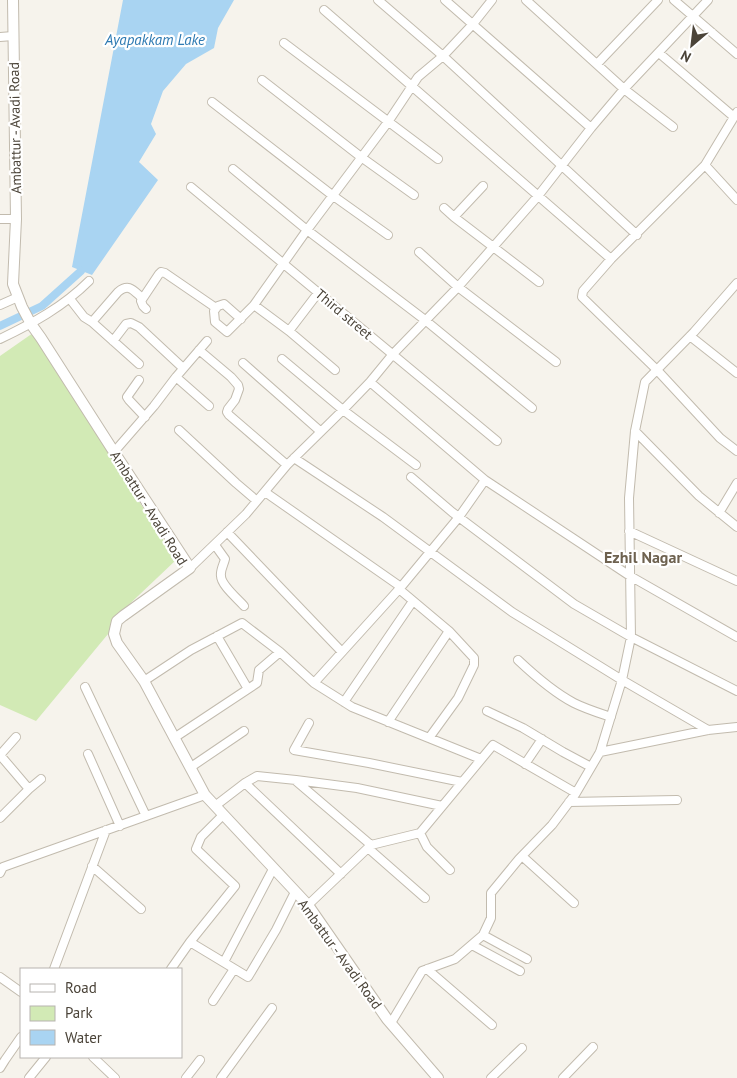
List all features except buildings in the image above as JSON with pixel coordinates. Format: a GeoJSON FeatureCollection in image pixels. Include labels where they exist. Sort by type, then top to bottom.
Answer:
{"type":"FeatureCollection","features":[{"type":"Feature","properties":{"kind":"street","name":"Ambattur - Avadi Road"},"geometry":{"type":"LineString","coordinates":[[12,0],[16,218],[13,284],[30,322],[190,568],[117,621],[114,634],[116,642],[144,681],[205,795],[308,905],[390,1023],[438,1078]]}},
{"type":"Feature","properties":{"kind":"street"},"geometry":{"type":"LineString","coordinates":[[378,0],[443,56],[636,235]]}},
{"type":"Feature","properties":{"kind":"street"},"geometry":{"type":"LineString","coordinates":[[445,0],[591,128]]}},
{"type":"Feature","properties":{"kind":"street"},"geometry":{"type":"LineString","coordinates":[[241,319],[224,304],[221,304],[214,311],[215,322],[227,332],[241,319],[254,305],[306,230],[388,122],[418,77],[443,56],[473,24],[492,0]]}},
{"type":"Feature","properties":{"kind":"street"},"geometry":{"type":"LineString","coordinates":[[526,0],[624,89],[673,127]]}},
{"type":"Feature","properties":{"kind":"street"},"geometry":{"type":"LineString","coordinates":[[597,64],[658,0]]}},
{"type":"Feature","properties":{"kind":"street"},"geometry":{"type":"LineString","coordinates":[[674,0],[737,54]]}},
{"type":"Feature","properties":{"kind":"street"},"geometry":{"type":"LineString","coordinates":[[190,568],[246,514],[287,465],[370,382],[393,354],[458,287],[538,196],[624,89],[708,0]]}},
{"type":"Feature","properties":{"kind":"street"},"geometry":{"type":"LineString","coordinates":[[324,10],[611,260]]}},
{"type":"Feature","properties":{"kind":"street"},"geometry":{"type":"LineString","coordinates":[[0,37],[13,36]]}},
{"type":"Feature","properties":{"kind":"street"},"geometry":{"type":"LineString","coordinates":[[284,44],[438,159]]}},
{"type":"Feature","properties":{"kind":"street"},"geometry":{"type":"LineString","coordinates":[[659,52],[735,115],[705,165],[582,291],[582,297],[657,370],[720,438],[737,451]]}},
{"type":"Feature","properties":{"kind":"street"},"geometry":{"type":"LineString","coordinates":[[262,80],[362,158],[414,195]]}},
{"type":"Feature","properties":{"kind":"street"},"geometry":{"type":"LineString","coordinates":[[212,102],[332,195],[388,235]]}},
{"type":"Feature","properties":{"kind":"street"},"geometry":{"type":"LineString","coordinates":[[705,165],[737,200]]}},
{"type":"Feature","properties":{"kind":"street"},"geometry":{"type":"LineString","coordinates":[[233,168],[306,230],[425,320],[532,408]]}},
{"type":"Feature","properties":{"kind":"street"},"geometry":{"type":"LineString","coordinates":[[454,217],[483,186]]}},
{"type":"Feature","properties":{"kind":"street","name":"Third street"},"geometry":{"type":"LineString","coordinates":[[191,187],[497,441]]}},
{"type":"Feature","properties":{"kind":"street"},"geometry":{"type":"LineString","coordinates":[[444,208],[539,282]]}},
{"type":"Feature","properties":{"kind":"street"},"geometry":{"type":"LineString","coordinates":[[0,219],[16,218]]}},
{"type":"Feature","properties":{"kind":"street"},"geometry":{"type":"LineString","coordinates":[[419,252],[458,287],[556,362]]}},
{"type":"Feature","properties":{"kind":"street"},"geometry":{"type":"LineString","coordinates":[[146,309],[141,303],[142,298],[161,272],[216,308]]}},
{"type":"Feature","properties":{"kind":"street"},"geometry":{"type":"LineString","coordinates":[[0,339],[70,299],[89,281]]}},
{"type":"Feature","properties":{"kind":"street"},"geometry":{"type":"LineString","coordinates":[[390,1023],[422,971],[455,959],[483,935],[491,918],[491,893],[522,856],[552,826],[576,794],[600,752],[622,680],[631,638],[629,498],[635,431],[645,382],[690,336],[737,282]]}},
{"type":"Feature","properties":{"kind":"street"},"geometry":{"type":"LineString","coordinates":[[92,322],[123,288],[130,288],[142,298]]}},
{"type":"Feature","properties":{"kind":"street"},"geometry":{"type":"LineString","coordinates":[[289,331],[318,293]]}},
{"type":"Feature","properties":{"kind":"street"},"geometry":{"type":"LineString","coordinates":[[70,299],[84,317],[139,364]]}},
{"type":"Feature","properties":{"kind":"street"},"geometry":{"type":"LineString","coordinates":[[0,305],[20,302]]}},
{"type":"Feature","properties":{"kind":"street"},"geometry":{"type":"LineString","coordinates":[[254,305],[289,331],[335,370]]}},
{"type":"Feature","properties":{"kind":"street"},"geometry":{"type":"LineString","coordinates":[[113,341],[126,324],[139,327],[183,368]]}},
{"type":"Feature","properties":{"kind":"street"},"geometry":{"type":"LineString","coordinates":[[690,336],[737,373]]}},
{"type":"Feature","properties":{"kind":"street"},"geometry":{"type":"LineString","coordinates":[[114,452],[207,341]]}},
{"type":"Feature","properties":{"kind":"street"},"geometry":{"type":"LineString","coordinates":[[200,350],[238,385],[239,390],[235,400],[227,412],[229,415],[287,465]]}},
{"type":"Feature","properties":{"kind":"street"},"geometry":{"type":"LineString","coordinates":[[282,358],[343,410],[416,465]]}},
{"type":"Feature","properties":{"kind":"street"},"geometry":{"type":"LineString","coordinates":[[243,363],[320,432]]}},
{"type":"Feature","properties":{"kind":"street"},"geometry":{"type":"LineString","coordinates":[[176,377],[209,406]]}},
{"type":"Feature","properties":{"kind":"street"},"geometry":{"type":"LineString","coordinates":[[139,380],[127,397],[145,417]]}},
{"type":"Feature","properties":{"kind":"street"},"geometry":{"type":"LineString","coordinates":[[370,382],[484,480],[630,576],[737,637]]}},
{"type":"Feature","properties":{"kind":"street"},"geometry":{"type":"LineString","coordinates":[[180,430],[257,501]]}},
{"type":"Feature","properties":{"kind":"street"},"geometry":{"type":"LineString","coordinates":[[635,431],[699,496],[737,527]]}},
{"type":"Feature","properties":{"kind":"street"},"geometry":{"type":"LineString","coordinates":[[294,458],[383,517],[512,612],[622,680],[708,730]]}},
{"type":"Feature","properties":{"kind":"street"},"geometry":{"type":"LineString","coordinates":[[411,477],[459,517],[574,604],[631,638],[737,691]]}},
{"type":"Feature","properties":{"kind":"street"},"geometry":{"type":"LineString","coordinates":[[314,683],[400,588],[459,517],[484,480]]}},
{"type":"Feature","properties":{"kind":"street"},"geometry":{"type":"LineString","coordinates":[[719,512],[737,483]]}},
{"type":"Feature","properties":{"kind":"street"},"geometry":{"type":"LineString","coordinates":[[265,492],[400,588],[448,631],[474,658],[474,665],[458,698],[429,738]]}},
{"type":"Feature","properties":{"kind":"street"},"geometry":{"type":"LineString","coordinates":[[629,531],[737,581]]}},
{"type":"Feature","properties":{"kind":"street"},"geometry":{"type":"LineString","coordinates":[[227,532],[342,652]]}},
{"type":"Feature","properties":{"kind":"street"},"geometry":{"type":"LineString","coordinates":[[214,545],[225,559],[221,571],[222,580],[244,606]]}},
{"type":"Feature","properties":{"kind":"street"},"geometry":{"type":"LineString","coordinates":[[344,702],[413,601]]}},
{"type":"Feature","properties":{"kind":"street"},"geometry":{"type":"LineString","coordinates":[[144,681],[191,650],[242,624],[280,652],[314,683],[352,707],[481,759]]}},
{"type":"Feature","properties":{"kind":"street"},"geometry":{"type":"LineString","coordinates":[[388,722],[448,631]]}},
{"type":"Feature","properties":{"kind":"street"},"geometry":{"type":"LineString","coordinates":[[217,636],[248,689]]}},
{"type":"Feature","properties":{"kind":"street"},"geometry":{"type":"LineString","coordinates":[[174,738],[257,683],[259,670],[280,652]]}},
{"type":"Feature","properties":{"kind":"street"},"geometry":{"type":"LineString","coordinates":[[518,660],[535,676],[561,695],[576,704],[611,717]]}},
{"type":"Feature","properties":{"kind":"street"},"geometry":{"type":"LineString","coordinates":[[85,687],[146,816]]}},
{"type":"Feature","properties":{"kind":"street"},"geometry":{"type":"LineString","coordinates":[[487,711],[523,728],[591,767]]}},
{"type":"Feature","properties":{"kind":"street"},"geometry":{"type":"LineString","coordinates":[[309,723],[294,750],[462,782]]}},
{"type":"Feature","properties":{"kind":"street"},"geometry":{"type":"LineString","coordinates":[[600,752],[708,730],[737,727]]}},
{"type":"Feature","properties":{"kind":"street"},"geometry":{"type":"LineString","coordinates":[[191,767],[244,732]]}},
{"type":"Feature","properties":{"kind":"street"},"geometry":{"type":"LineString","coordinates":[[16,737],[0,755],[29,789]]}},
{"type":"Feature","properties":{"kind":"street"},"geometry":{"type":"LineString","coordinates":[[525,764],[542,739]]}},
{"type":"Feature","properties":{"kind":"street"},"geometry":{"type":"LineString","coordinates":[[308,905],[369,847],[420,833],[493,745],[576,794]]}},
{"type":"Feature","properties":{"kind":"street"},"geometry":{"type":"LineString","coordinates":[[88,754],[120,826]]}},
{"type":"Feature","properties":{"kind":"street"},"geometry":{"type":"LineString","coordinates":[[215,806],[257,776],[357,788],[442,806]]}},
{"type":"Feature","properties":{"kind":"street"},"geometry":{"type":"LineString","coordinates":[[0,818],[29,789],[41,780]]}},
{"type":"Feature","properties":{"kind":"street"},"geometry":{"type":"LineString","coordinates":[[296,780],[425,898]]}},
{"type":"Feature","properties":{"kind":"street"},"geometry":{"type":"LineString","coordinates":[[245,783],[341,874]]}},
{"type":"Feature","properties":{"kind":"street"},"geometry":{"type":"LineString","coordinates":[[1,866],[205,795]]}},
{"type":"Feature","properties":{"kind":"street"},"geometry":{"type":"LineString","coordinates":[[569,802],[677,800]]}},
{"type":"Feature","properties":{"kind":"street"},"geometry":{"type":"LineString","coordinates":[[172,968],[235,886],[196,849],[201,837],[223,815]]}},
{"type":"Feature","properties":{"kind":"street"},"geometry":{"type":"LineString","coordinates":[[54,968],[106,830]]}},
{"type":"Feature","properties":{"kind":"street"},"geometry":{"type":"LineString","coordinates":[[420,833],[427,847],[450,870]]}},
{"type":"Feature","properties":{"kind":"street"},"geometry":{"type":"LineString","coordinates":[[522,856],[574,903]]}},
{"type":"Feature","properties":{"kind":"street"},"geometry":{"type":"LineString","coordinates":[[92,866],[141,909]]}},
{"type":"Feature","properties":{"kind":"street"},"geometry":{"type":"LineString","coordinates":[[224,962],[273,869]]}},
{"type":"Feature","properties":{"kind":"street"},"geometry":{"type":"LineString","coordinates":[[190,942],[248,977],[276,930],[295,892]]}},
{"type":"Feature","properties":{"kind":"street"},"geometry":{"type":"LineString","coordinates":[[483,935],[527,960]]}},
{"type":"Feature","properties":{"kind":"street"},"geometry":{"type":"LineString","coordinates":[[472,945],[520,971]]}},
{"type":"Feature","properties":{"kind":"street"},"geometry":{"type":"LineString","coordinates":[[212,1001],[234,969]]}},
{"type":"Feature","properties":{"kind":"street"},"geometry":{"type":"LineString","coordinates":[[427,969],[492,1025]]}},
{"type":"Feature","properties":{"kind":"street"},"geometry":{"type":"LineString","coordinates":[[0,977],[20,991]]}},
{"type":"Feature","properties":{"kind":"street"},"geometry":{"type":"LineString","coordinates":[[222,1078],[272,1008]]}},
{"type":"Feature","properties":{"kind":"street"},"geometry":{"type":"LineString","coordinates":[[0,1068],[20,1038]]}},
{"type":"Feature","properties":{"kind":"street"},"geometry":{"type":"LineString","coordinates":[[563,1078],[593,1047]]}},
{"type":"Feature","properties":{"kind":"street"},"geometry":{"type":"LineString","coordinates":[[491,1078],[522,1048]]}},
{"type":"Feature","properties":{"kind":"street"},"geometry":{"type":"LineString","coordinates":[[29,1078],[45,1058]]}},
{"type":"Feature","properties":{"kind":"street"},"geometry":{"type":"LineString","coordinates":[[94,1058],[116,1078]]}},
{"type":"Feature","properties":{"kind":"street"},"geometry":{"type":"LineString","coordinates":[[186,1078],[200,1060]]}},
{"type":"Feature","properties":{"kind":"green space"},"geometry":{"type":"Polygon","coordinates":[[[33,333],[176,560],[119,614],[113,628],[36,721],[0,705],[0,356],[33,333]]]}},
{"type":"Feature","properties":{"kind":"water","name":"Ayapakkam Lake"},"geometry":{"type":"Polygon","coordinates":[[[123,0],[234,0],[218,28],[214,48],[186,64],[163,91],[151,124],[156,134],[139,162],[158,180],[92,275],[72,267],[123,0]]]}},
{"type":"Feature","properties":{"kind":"waterway"},"geometry":{"type":"LineString","coordinates":[[0,326],[42,306],[81,271]]}},
{"type":"Feature","properties":{"kind":"district","name":"Ezhil Nagar"},"geometry":{"type":"Point","coordinates":[643,557]}}]}
